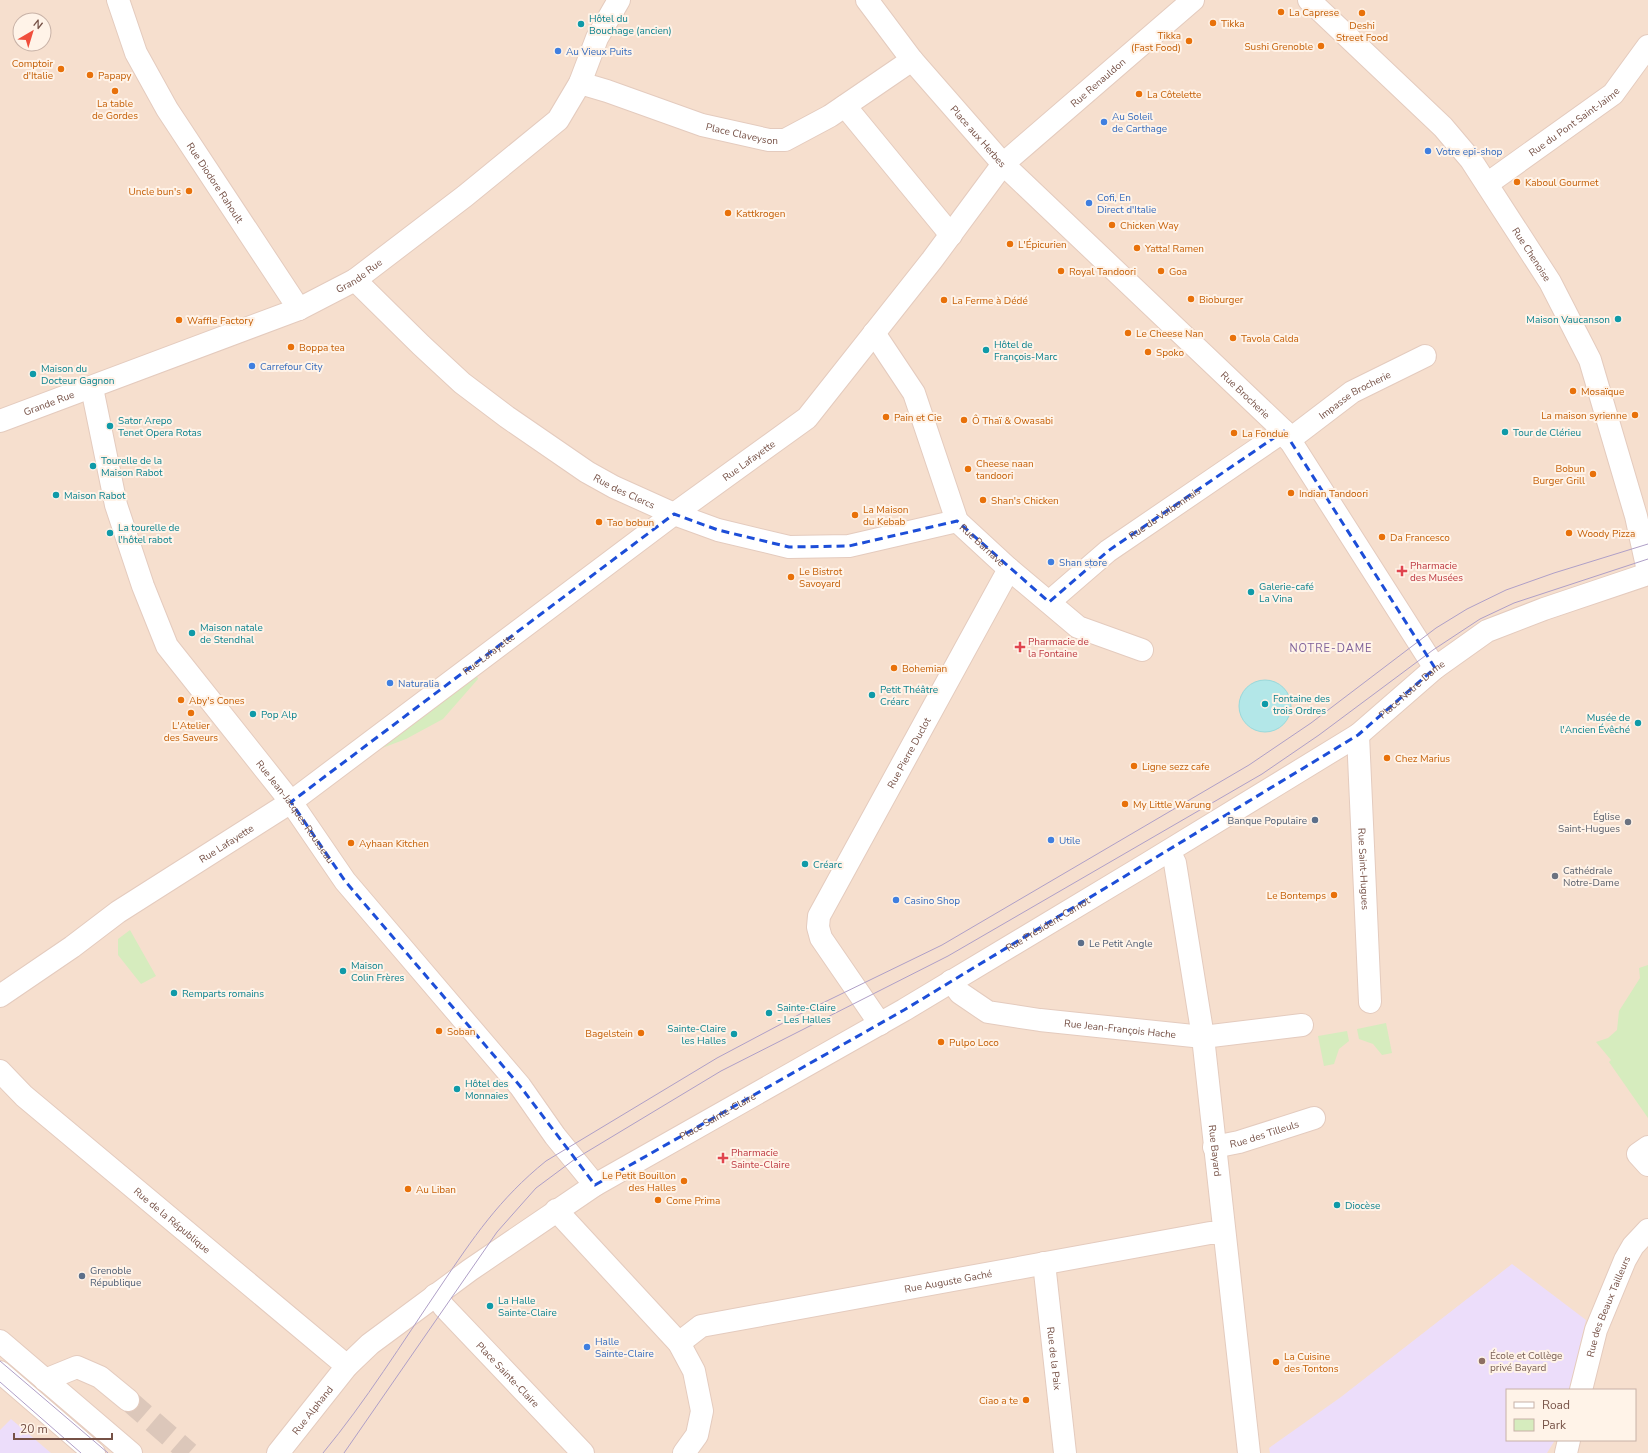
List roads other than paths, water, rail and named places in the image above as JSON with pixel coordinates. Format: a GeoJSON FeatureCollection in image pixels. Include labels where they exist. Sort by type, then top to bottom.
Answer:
{"type":"FeatureCollection","features":[{"type":"Feature","properties":{"kind":"street","name":"Rue Diodore Rahoult"},"geometry":{"type":"LineString","coordinates":[[118,0],[136,53],[167,109],[299,309]]}},
{"type":"Feature","properties":{"kind":"street","name":"Grande Rue"},"geometry":{"type":"LineString","coordinates":[[0,421],[92,388],[299,309],[355,280],[465,196],[558,120],[580,84],[597,38],[619,0]]}},
{"type":"Feature","properties":{"kind":"street","name":"Place aux Herbes"},"geometry":{"type":"LineString","coordinates":[[867,0],[912,60],[1003,164],[932,260]]}},
{"type":"Feature","properties":{"kind":"street","name":"Rue Renauldon"},"geometry":{"type":"LineString","coordinates":[[1003,164],[1193,0]]}},
{"type":"Feature","properties":{"kind":"street","name":"Rue Chenoise"},"geometry":{"type":"LineString","coordinates":[[1309,0],[1443,127],[1471,160],[1550,282],[1590,360],[1636,516],[1648,573]]}},
{"type":"Feature","properties":{"kind":"street","name":"Rue du Pont Saint-Jaime"},"geometry":{"type":"LineString","coordinates":[[1487,184],[1613,94],[1648,46]]}},
{"type":"Feature","properties":{"kind":"street","name":"Place Claveyson"},"geometry":{"type":"LineString","coordinates":[[580,84],[607,91],[702,125],[770,140],[785,140],[845,106],[912,60]]}},
{"type":"Feature","properties":{"kind":"street"},"geometry":{"type":"LineString","coordinates":[[845,106],[951,235]]}},
{"type":"Feature","properties":{"kind":"street","name":"Rue Brocherie"},"geometry":{"type":"LineString","coordinates":[[1003,164],[1287,436],[1435,668]]}},
{"type":"Feature","properties":{"kind":"street","name":"Rue Lafayette"},"geometry":{"type":"LineString","coordinates":[[0,996],[72,947],[118,912],[291,802],[674,514],[807,418],[932,260]]}},
{"type":"Feature","properties":{"kind":"street","name":"Rue des Clercs"},"geometry":{"type":"LineString","coordinates":[[355,280],[421,345],[462,382],[507,417],[587,472],[614,487],[674,514],[718,530],[789,547],[849,546],[957,522]]}},
{"type":"Feature","properties":{"kind":"street","name":"Rue Barnave"},"geometry":{"type":"LineString","coordinates":[[874,333],[914,393],[957,522],[1009,569],[1078,627],[1142,650]]}},
{"type":"Feature","properties":{"kind":"street","name":"Impasse Brocherie"},"geometry":{"type":"LineString","coordinates":[[1287,436],[1352,392],[1425,356]]}},
{"type":"Feature","properties":{"kind":"street","name":"Rue Jean-Jacques Rousseau"},"geometry":{"type":"LineString","coordinates":[[92,388],[116,505],[143,586],[167,646],[291,802],[345,881],[520,1086],[555,1136],[595,1184]]}},
{"type":"Feature","properties":{"kind":"street","name":"Rue du Valbonnais"},"geometry":{"type":"LineString","coordinates":[[1049,602],[1108,550],[1287,436]]}},
{"type":"Feature","properties":{"kind":"street","name":"Rue Pierre Duclot"},"geometry":{"type":"LineString","coordinates":[[880,1024],[821,938],[818,927],[819,916],[1009,569]]}},
{"type":"Feature","properties":{"kind":"street","name":"Place Notre-Dame"},"geometry":{"type":"LineString","coordinates":[[1191,838],[1358,735],[1435,668],[1487,630],[1648,573]]}},
{"type":"Feature","properties":{"kind":"street","name":"Rue Saint-Hugues"},"geometry":{"type":"LineString","coordinates":[[1358,735],[1370,1002]]}},
{"type":"Feature","properties":{"kind":"street","name":"Rue Président Carnot"},"geometry":{"type":"LineString","coordinates":[[904,1010],[1191,838]]}},
{"type":"Feature","properties":{"kind":"street","name":"Rue Bayard"},"geometry":{"type":"LineString","coordinates":[[1169,851],[1175,863],[1203,1037],[1249,1453]]}},
{"type":"Feature","properties":{"kind":"street","name":"Rue Jean-François Hache"},"geometry":{"type":"LineString","coordinates":[[951,981],[960,993],[988,1012],[1040,1020],[1203,1037],[1302,1025]]}},
{"type":"Feature","properties":{"kind":"street","name":"Place Sainte-Claire"},"geometry":{"type":"LineString","coordinates":[[347,1366],[380,1336],[435,1295],[595,1184],[904,1010]]}},
{"type":"Feature","properties":{"kind":"street","name":"Rue de la République"},"geometry":{"type":"LineString","coordinates":[[0,1071],[24,1096],[347,1366]]}},
{"type":"Feature","properties":{"kind":"street","name":"Rue des Tilleuls"},"geometry":{"type":"LineString","coordinates":[[1214,1147],[1239,1142],[1314,1118]]}},
{"type":"Feature","properties":{"kind":"street"},"geometry":{"type":"LineString","coordinates":[[1648,1147],[1638,1154],[1648,1165]]}},
{"type":"Feature","properties":{"kind":"street"},"geometry":{"type":"LineString","coordinates":[[556,1210],[679,1343],[696,1374],[702,1411],[698,1435],[684,1453]]}},
{"type":"Feature","properties":{"kind":"street","name":"Rue des Beaux Tailleurs"},"geometry":{"type":"LineString","coordinates":[[1581,1389],[1596,1330],[1625,1260],[1633,1246],[1648,1230]]}},
{"type":"Feature","properties":{"kind":"street","name":"Rue Auguste Gaché"},"geometry":{"type":"LineString","coordinates":[[679,1343],[701,1326],[1044,1263],[1210,1234],[1224,1233]]}},
{"type":"Feature","properties":{"kind":"street","name":"Rue de la Paix"},"geometry":{"type":"LineString","coordinates":[[1044,1263],[1065,1453]]}},
{"type":"Feature","properties":{"kind":"street","name":"Place Sainte-Claire"},"geometry":{"type":"LineString","coordinates":[[435,1295],[444,1307],[583,1453]]}},
{"type":"Feature","properties":{"kind":"street"},"geometry":{"type":"LineString","coordinates":[[0,1341],[131,1453]]}},
{"type":"Feature","properties":{"kind":"street","name":"Rue Alphand"},"geometry":{"type":"LineString","coordinates":[[278,1453],[347,1366]]}},
{"type":"Feature","properties":{"kind":"street"},"geometry":{"type":"LineString","coordinates":[[45,1380],[77,1367],[100,1377],[128,1400]]}},
{"type":"Feature","properties":{"kind":"street"},"geometry":{"type":"LineString","coordinates":[[0,1372],[94,1453]]}},
{"type":"Feature","properties":{"kind":"street"},"geometry":{"type":"LineString","coordinates":[[1566,1453],[1569,1441]]}},
{"type":"Feature","properties":{"kind":"water","name":"Fontaine des trois Ordres"},"geometry":{"type":"Polygon","coordinates":[[[1260,680],[1270,680],[1280,684],[1287,691],[1291,701],[1291,711],[1287,721],[1280,728],[1270,732],[1260,732],[1250,728],[1243,721],[1239,711],[1239,701],[1243,691],[1250,684],[1260,680]]]}},
{"type":"Feature","properties":{"kind":"tunnel"},"geometry":{"type":"LineString","coordinates":[[128,1400],[189,1453]]}},
{"type":"Feature","properties":{"kind":"tram line"},"geometry":{"type":"LineString","coordinates":[[323,1453],[369,1392],[452,1269],[488,1220],[514,1190],[546,1161],[717,1058],[800,1014],[942,945],[1249,765],[1311,723],[1436,628],[1467,609],[1506,590],[1554,573],[1648,544]]}},
{"type":"Feature","properties":{"kind":"tram line"},"geometry":{"type":"LineString","coordinates":[[344,1453],[497,1232],[536,1188],[575,1159],[721,1071],[948,956],[1262,774],[1319,735],[1433,650],[1480,619],[1514,603],[1648,559]]}},
{"type":"Feature","properties":{"kind":"tram line"},"geometry":{"type":"LineString","coordinates":[[0,1361],[108,1453]]}},
{"type":"Feature","properties":{"kind":"tram line"},"geometry":{"type":"LineString","coordinates":[[0,1382],[81,1453]]}},
{"type":"Feature","properties":{"kind":"place","name":"La Caprese"},"geometry":{"type":"Point","coordinates":[1281,12]}},
{"type":"Feature","properties":{"kind":"place","name":"Deshi Street Food"},"geometry":{"type":"Point","coordinates":[1362,13]}},
{"type":"Feature","properties":{"kind":"place","name":"Tikka"},"geometry":{"type":"Point","coordinates":[1213,23]}},
{"type":"Feature","properties":{"kind":"place","name":"Hôtel du Bouchage (ancien)"},"geometry":{"type":"Point","coordinates":[581,24]}},
{"type":"Feature","properties":{"kind":"place","name":"Tikka (Fast Food)"},"geometry":{"type":"Point","coordinates":[1189,41]}},
{"type":"Feature","properties":{"kind":"place","name":"Sushi Grenoble"},"geometry":{"type":"Point","coordinates":[1321,46]}},
{"type":"Feature","properties":{"kind":"place","name":"Au Vieux Puits"},"geometry":{"type":"Point","coordinates":[558,51]}},
{"type":"Feature","properties":{"kind":"place","name":"Comptoir d'Italie"},"geometry":{"type":"Point","coordinates":[61,69]}},
{"type":"Feature","properties":{"kind":"place","name":"Papapy"},"geometry":{"type":"Point","coordinates":[90,75]}},
{"type":"Feature","properties":{"kind":"place","name":"La table de Gordes"},"geometry":{"type":"Point","coordinates":[115,91]}},
{"type":"Feature","properties":{"kind":"place","name":"La Côtelette"},"geometry":{"type":"Point","coordinates":[1139,94]}},
{"type":"Feature","properties":{"kind":"place","name":"Au Soleil de Carthage"},"geometry":{"type":"Point","coordinates":[1104,122]}},
{"type":"Feature","properties":{"kind":"place","name":"Votre epi-shop"},"geometry":{"type":"Point","coordinates":[1428,151]}},
{"type":"Feature","properties":{"kind":"place","name":"Kaboul Gourmet"},"geometry":{"type":"Point","coordinates":[1517,182]}},
{"type":"Feature","properties":{"kind":"place","name":"Uncle bun's"},"geometry":{"type":"Point","coordinates":[189,191]}},
{"type":"Feature","properties":{"kind":"place","name":"Cofi, En Direct d'Italie"},"geometry":{"type":"Point","coordinates":[1089,203]}},
{"type":"Feature","properties":{"kind":"place","name":"Kattkrogen"},"geometry":{"type":"Point","coordinates":[728,213]}},
{"type":"Feature","properties":{"kind":"place","name":"Chicken Way"},"geometry":{"type":"Point","coordinates":[1112,225]}},
{"type":"Feature","properties":{"kind":"place","name":"L'Épicurien"},"geometry":{"type":"Point","coordinates":[1010,244]}},
{"type":"Feature","properties":{"kind":"place","name":"Yatta! Ramen"},"geometry":{"type":"Point","coordinates":[1137,248]}},
{"type":"Feature","properties":{"kind":"place","name":"Royal Tandoori"},"geometry":{"type":"Point","coordinates":[1061,271]}},
{"type":"Feature","properties":{"kind":"place","name":"Goa"},"geometry":{"type":"Point","coordinates":[1161,271]}},
{"type":"Feature","properties":{"kind":"place","name":"Bioburger"},"geometry":{"type":"Point","coordinates":[1191,299]}},
{"type":"Feature","properties":{"kind":"place","name":"La Ferme à Dédé"},"geometry":{"type":"Point","coordinates":[944,300]}},
{"type":"Feature","properties":{"kind":"place","name":"Maison Vaucanson"},"geometry":{"type":"Point","coordinates":[1618,319]}},
{"type":"Feature","properties":{"kind":"place","name":"Waffle Factory"},"geometry":{"type":"Point","coordinates":[179,320]}},
{"type":"Feature","properties":{"kind":"place","name":"Le Cheese Nan"},"geometry":{"type":"Point","coordinates":[1128,333]}},
{"type":"Feature","properties":{"kind":"place","name":"Tavola Calda"},"geometry":{"type":"Point","coordinates":[1233,338]}},
{"type":"Feature","properties":{"kind":"place","name":"Boppa tea"},"geometry":{"type":"Point","coordinates":[291,347]}},
{"type":"Feature","properties":{"kind":"place","name":"Hôtel de François-Marc"},"geometry":{"type":"Point","coordinates":[986,350]}},
{"type":"Feature","properties":{"kind":"place","name":"Spoko"},"geometry":{"type":"Point","coordinates":[1148,352]}},
{"type":"Feature","properties":{"kind":"place","name":"Carrefour City"},"geometry":{"type":"Point","coordinates":[252,366]}},
{"type":"Feature","properties":{"kind":"place","name":"Maison du Docteur Gagnon"},"geometry":{"type":"Point","coordinates":[33,374]}},
{"type":"Feature","properties":{"kind":"place","name":"Mosaïque"},"geometry":{"type":"Point","coordinates":[1573,391]}},
{"type":"Feature","properties":{"kind":"place","name":"La maison syrienne"},"geometry":{"type":"Point","coordinates":[1635,415]}},
{"type":"Feature","properties":{"kind":"place","name":"Pain et Cie"},"geometry":{"type":"Point","coordinates":[886,417]}},
{"type":"Feature","properties":{"kind":"place","name":"Ô Thaï & Owasabi"},"geometry":{"type":"Point","coordinates":[964,420]}},
{"type":"Feature","properties":{"kind":"place","name":"Sator Arepo Tenet Opera Rotas"},"geometry":{"type":"Point","coordinates":[110,426]}},
{"type":"Feature","properties":{"kind":"place","name":"Tour de Clérieu"},"geometry":{"type":"Point","coordinates":[1505,432]}},
{"type":"Feature","properties":{"kind":"place","name":"La Fondue"},"geometry":{"type":"Point","coordinates":[1234,433]}},
{"type":"Feature","properties":{"kind":"place","name":"Tourelle de la Maison Rabot"},"geometry":{"type":"Point","coordinates":[93,466]}},
{"type":"Feature","properties":{"kind":"place","name":"Cheese naan tandoori"},"geometry":{"type":"Point","coordinates":[968,469]}},
{"type":"Feature","properties":{"kind":"place","name":"Bobun Burger Grill"},"geometry":{"type":"Point","coordinates":[1593,474]}},
{"type":"Feature","properties":{"kind":"place","name":"Indian Tandoori"},"geometry":{"type":"Point","coordinates":[1291,493]}},
{"type":"Feature","properties":{"kind":"place","name":"Maison Rabot"},"geometry":{"type":"Point","coordinates":[56,495]}},
{"type":"Feature","properties":{"kind":"place","name":"Shan's Chicken"},"geometry":{"type":"Point","coordinates":[983,500]}},
{"type":"Feature","properties":{"kind":"place","name":"La Maison du Kebab"},"geometry":{"type":"Point","coordinates":[855,515]}},
{"type":"Feature","properties":{"kind":"place","name":"Tao bobun"},"geometry":{"type":"Point","coordinates":[599,522]}},
{"type":"Feature","properties":{"kind":"place","name":"La tourelle de l'hôtel rabot"},"geometry":{"type":"Point","coordinates":[110,533]}},
{"type":"Feature","properties":{"kind":"place","name":"Woody Pizza"},"geometry":{"type":"Point","coordinates":[1569,533]}},
{"type":"Feature","properties":{"kind":"place","name":"Da Francesco"},"geometry":{"type":"Point","coordinates":[1382,537]}},
{"type":"Feature","properties":{"kind":"place","name":"Shan store"},"geometry":{"type":"Point","coordinates":[1051,562]}},
{"type":"Feature","properties":{"kind":"place","name":"Pharmacie des Musées"},"geometry":{"type":"Point","coordinates":[1402,571]}},
{"type":"Feature","properties":{"kind":"place","name":"Le Bistrot Savoyard"},"geometry":{"type":"Point","coordinates":[791,577]}},
{"type":"Feature","properties":{"kind":"place","name":"Galerie-café La Vina"},"geometry":{"type":"Point","coordinates":[1251,592]}},
{"type":"Feature","properties":{"kind":"place","name":"Maison natale de Stendhal"},"geometry":{"type":"Point","coordinates":[192,633]}},
{"type":"Feature","properties":{"kind":"place","name":"Pharmacie de la Fontaine"},"geometry":{"type":"Point","coordinates":[1020,647]}},
{"type":"Feature","properties":{"kind":"place","name":"Bohemian"},"geometry":{"type":"Point","coordinates":[894,668]}},
{"type":"Feature","properties":{"kind":"place","name":"Naturalia"},"geometry":{"type":"Point","coordinates":[390,683]}},
{"type":"Feature","properties":{"kind":"place","name":"Petit Théâtre Créarc"},"geometry":{"type":"Point","coordinates":[872,695]}},
{"type":"Feature","properties":{"kind":"place","name":"Aby's Cones"},"geometry":{"type":"Point","coordinates":[181,700]}},
{"type":"Feature","properties":{"kind":"place","name":"Fontaine des trois Ordres"},"geometry":{"type":"Point","coordinates":[1265,704]}},
{"type":"Feature","properties":{"kind":"place","name":"L'Atelier des Saveurs"},"geometry":{"type":"Point","coordinates":[191,713]}},
{"type":"Feature","properties":{"kind":"place","name":"Pop Alp"},"geometry":{"type":"Point","coordinates":[253,714]}},
{"type":"Feature","properties":{"kind":"place","name":"Musée de l'Ancien Évêché"},"geometry":{"type":"Point","coordinates":[1638,723]}},
{"type":"Feature","properties":{"kind":"place","name":"Chez Marius"},"geometry":{"type":"Point","coordinates":[1387,758]}},
{"type":"Feature","properties":{"kind":"place","name":"Ligne sezz cafe"},"geometry":{"type":"Point","coordinates":[1134,766]}},
{"type":"Feature","properties":{"kind":"place","name":"My Little Warung"},"geometry":{"type":"Point","coordinates":[1125,804]}},
{"type":"Feature","properties":{"kind":"place","name":"Banque Populaire"},"geometry":{"type":"Point","coordinates":[1315,820]}},
{"type":"Feature","properties":{"kind":"place","name":"Église Saint-Hugues"},"geometry":{"type":"Point","coordinates":[1628,822]}},
{"type":"Feature","properties":{"kind":"place","name":"Utile"},"geometry":{"type":"Point","coordinates":[1051,840]}},
{"type":"Feature","properties":{"kind":"place","name":"Ayhaan Kitchen"},"geometry":{"type":"Point","coordinates":[351,843]}},
{"type":"Feature","properties":{"kind":"place","name":"Créarc"},"geometry":{"type":"Point","coordinates":[805,864]}},
{"type":"Feature","properties":{"kind":"place","name":"Cathédrale Notre-Dame"},"geometry":{"type":"Point","coordinates":[1555,876]}},
{"type":"Feature","properties":{"kind":"place","name":"Le Bontemps"},"geometry":{"type":"Point","coordinates":[1334,895]}},
{"type":"Feature","properties":{"kind":"place","name":"Casino Shop"},"geometry":{"type":"Point","coordinates":[896,900]}},
{"type":"Feature","properties":{"kind":"place","name":"Le Petit Angle"},"geometry":{"type":"Point","coordinates":[1081,943]}},
{"type":"Feature","properties":{"kind":"place","name":"Maison Colin Frères"},"geometry":{"type":"Point","coordinates":[343,971]}},
{"type":"Feature","properties":{"kind":"place","name":"Remparts romains"},"geometry":{"type":"Point","coordinates":[174,993]}},
{"type":"Feature","properties":{"kind":"place","name":"Sainte-Claire - Les Halles"},"geometry":{"type":"Point","coordinates":[769,1013]}},
{"type":"Feature","properties":{"kind":"place","name":"Soban"},"geometry":{"type":"Point","coordinates":[439,1031]}},
{"type":"Feature","properties":{"kind":"place","name":"Bagelstein"},"geometry":{"type":"Point","coordinates":[641,1033]}},
{"type":"Feature","properties":{"kind":"place","name":"Sainte-Claire les Halles"},"geometry":{"type":"Point","coordinates":[734,1034]}},
{"type":"Feature","properties":{"kind":"place","name":"Pulpo Loco"},"geometry":{"type":"Point","coordinates":[941,1042]}},
{"type":"Feature","properties":{"kind":"place","name":"Hôtel des Monnaies"},"geometry":{"type":"Point","coordinates":[457,1089]}},
{"type":"Feature","properties":{"kind":"place","name":"Pharmacie Sainte-Claire"},"geometry":{"type":"Point","coordinates":[723,1158]}},
{"type":"Feature","properties":{"kind":"place","name":"Le Petit Bouillon des Halles"},"geometry":{"type":"Point","coordinates":[684,1181]}},
{"type":"Feature","properties":{"kind":"place","name":"Au Liban"},"geometry":{"type":"Point","coordinates":[408,1189]}},
{"type":"Feature","properties":{"kind":"place","name":"Come Prima"},"geometry":{"type":"Point","coordinates":[658,1200]}},
{"type":"Feature","properties":{"kind":"place","name":"Diocèse"},"geometry":{"type":"Point","coordinates":[1337,1205]}},
{"type":"Feature","properties":{"kind":"place","name":"Grenoble République"},"geometry":{"type":"Point","coordinates":[82,1276]}},
{"type":"Feature","properties":{"kind":"place","name":"La Halle Sainte-Claire"},"geometry":{"type":"Point","coordinates":[490,1306]}},
{"type":"Feature","properties":{"kind":"place","name":"Halle Sainte-Claire"},"geometry":{"type":"Point","coordinates":[587,1347]}},
{"type":"Feature","properties":{"kind":"place","name":"École et Collège privé Bayard"},"geometry":{"type":"Point","coordinates":[1482,1361]}},
{"type":"Feature","properties":{"kind":"place","name":"La Cuisine des Tontons"},"geometry":{"type":"Point","coordinates":[1276,1362]}},
{"type":"Feature","properties":{"kind":"place","name":"Ciao a te"},"geometry":{"type":"Point","coordinates":[1026,1400]}},
{"type":"Feature","properties":{"kind":"district","name":"NOTRE-DAME"},"geometry":{"type":"Point","coordinates":[1331,648]}}]}
